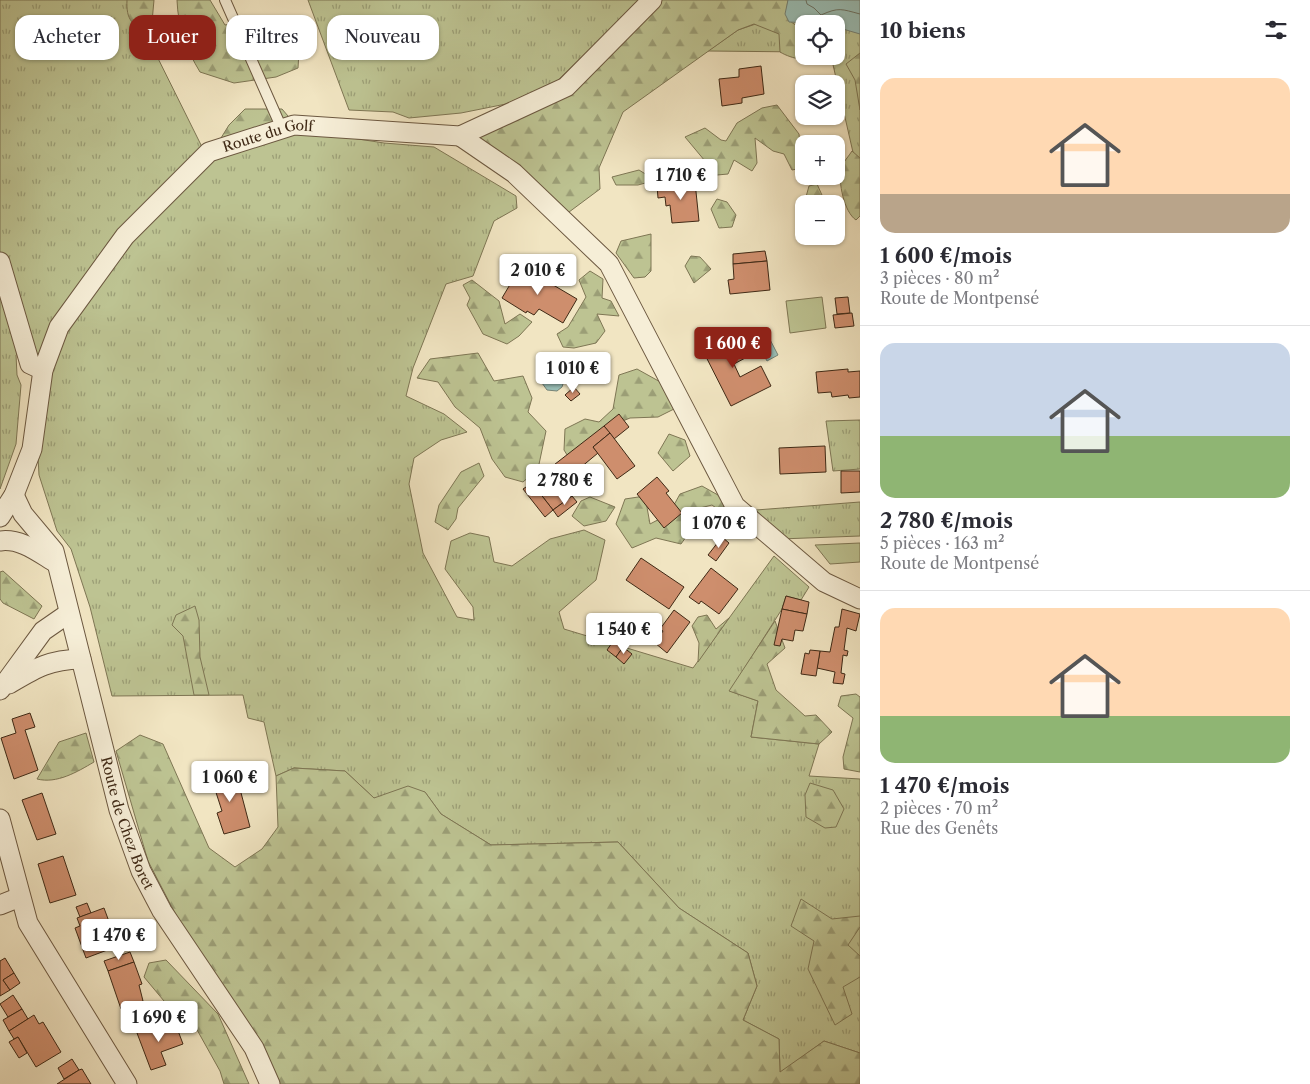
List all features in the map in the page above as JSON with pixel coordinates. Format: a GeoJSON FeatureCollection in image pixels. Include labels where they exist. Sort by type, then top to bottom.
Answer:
{"type":"FeatureCollection","features":[{"type":"Feature","properties":{"kind":"street","name":"Route du Golf"},"geometry":{"type":"LineString","coordinates":[[0,517],[14,495],[32,449],[43,370],[59,327],[125,236],[209,152],[294,125],[460,136],[566,87],[652,0]]}},
{"type":"Feature","properties":{"kind":"street"},"geometry":{"type":"LineString","coordinates":[[460,136],[514,173],[609,264],[736,506],[824,582],[860,599]]}},
{"type":"Feature","properties":{"kind":"street"},"geometry":{"type":"LineString","coordinates":[[0,262],[30,364],[43,370]]}},
{"type":"Feature","properties":{"kind":"street","name":"Route de Chez Boret"},"geometry":{"type":"LineString","coordinates":[[14,495],[23,514],[54,551],[119,810],[141,871],[162,911],[254,1048],[270,1084]]}},
{"type":"Feature","properties":{"kind":"street"},"geometry":{"type":"LineString","coordinates":[[0,541],[9,540],[30,546],[56,563]]}},
{"type":"Feature","properties":{"kind":"street"},"geometry":{"type":"LineString","coordinates":[[0,689],[43,631],[69,613]]}},
{"type":"Feature","properties":{"kind":"street"},"geometry":{"type":"LineString","coordinates":[[0,689],[38,666],[81,659]]}},
{"type":"Feature","properties":{"kind":"street"},"geometry":{"type":"LineString","coordinates":[[0,819],[28,923],[127,1084]]}},
{"type":"Feature","properties":{"kind":"street"},"geometry":{"type":"LineString","coordinates":[[0,905],[20,897]]}},
{"type":"Feature","properties":{"kind":"lane"},"geometry":{"type":"LineString","coordinates":[[225,0],[282,129]]}},
{"type":"Feature","properties":{"kind":"green space"},"geometry":{"type":"Polygon","coordinates":[[[0,0],[129,0],[136,15],[129,15],[129,60],[159,60],[208,159],[300,130],[384,143],[434,147],[516,196],[517,208],[494,221],[473,276],[446,284],[413,368],[406,396],[444,414],[467,432],[441,440],[414,458],[409,484],[423,553],[457,617],[474,620],[473,607],[445,569],[451,541],[470,533],[489,537],[494,562],[512,566],[550,539],[584,530],[605,540],[596,580],[559,612],[564,629],[693,668],[774,556],[809,587],[801,600],[786,596],[782,609],[730,691],[758,701],[751,737],[819,744],[809,776],[860,779],[860,1053],[824,1041],[780,1073],[779,1039],[743,1020],[757,986],[748,953],[679,908],[618,842],[491,845],[441,814],[425,792],[374,798],[345,771],[294,768],[276,776],[264,722],[248,718],[243,695],[112,696],[90,607],[71,549],[57,531],[39,475],[32,345],[16,355],[17,375],[21,385],[16,444],[0,489],[0,0]]]}},
{"type":"Feature","properties":{"kind":"green space"},"geometry":{"type":"Polygon","coordinates":[[[127,0],[154,0],[153,15],[129,15],[129,17],[127,0]]]}},
{"type":"Feature","properties":{"kind":"green space"},"geometry":{"type":"Polygon","coordinates":[[[177,0],[210,0],[226,25],[226,60],[298,60],[298,68],[276,77],[234,83],[200,72],[194,60],[216,60],[216,15],[179,15],[177,0]]]}},
{"type":"Feature","properties":{"kind":"green space"},"geometry":{"type":"Polygon","coordinates":[[[308,0],[638,0],[556,82],[506,104],[461,113],[409,118],[393,112],[349,110],[330,60],[439,60],[439,15],[327,15],[327,51],[317,24],[317,15],[314,15],[308,0]]]}},
{"type":"Feature","properties":{"kind":"green space"},"geometry":{"type":"Polygon","coordinates":[[[652,0],[788,0],[787,16],[795,25],[795,58],[780,52],[779,34],[754,24],[738,30],[623,112],[599,168],[600,189],[561,218],[460,136],[566,87],[652,0]]]}},
{"type":"Feature","properties":{"kind":"green space"},"geometry":{"type":"Polygon","coordinates":[[[860,0],[860,183],[845,117],[845,75],[835,75],[833,65],[845,65],[845,15],[795,15],[795,52],[708,51],[738,30],[785,14],[860,0]]]}},
{"type":"Feature","properties":{"kind":"green space"},"geometry":{"type":"Polygon","coordinates":[[[860,53],[860,110],[855,80],[846,64],[860,53]]]}},
{"type":"Feature","properties":{"kind":"green space"},"geometry":{"type":"Polygon","coordinates":[[[777,105],[799,134],[795,135],[795,169],[792,170],[784,154],[773,151],[755,138],[757,163],[752,171],[734,160],[728,174],[663,180],[657,172],[660,160],[683,168],[705,161],[685,137],[705,128],[721,140],[726,141],[737,123],[762,108],[777,105]]]}},
{"type":"Feature","properties":{"kind":"green space"},"geometry":{"type":"Polygon","coordinates":[[[245,109],[282,109],[300,130],[208,159],[229,125],[245,109]]]}},
{"type":"Feature","properties":{"kind":"green space"},"geometry":{"type":"Polygon","coordinates":[[[852,151],[860,158],[860,216],[856,220],[845,204],[845,195],[843,195],[841,185],[845,185],[845,161],[852,151]]]}},
{"type":"Feature","properties":{"kind":"green space"},"geometry":{"type":"Polygon","coordinates":[[[639,170],[647,175],[649,182],[638,185],[616,185],[612,177],[639,170]]]}},
{"type":"Feature","properties":{"kind":"green space"},"geometry":{"type":"Polygon","coordinates":[[[817,185],[822,195],[806,195],[809,186],[817,185]]]}},
{"type":"Feature","properties":{"kind":"green space"},"geometry":{"type":"Polygon","coordinates":[[[717,199],[727,202],[736,215],[732,227],[719,228],[711,209],[717,199]]]}},
{"type":"Feature","properties":{"kind":"green space"},"geometry":{"type":"Polygon","coordinates":[[[651,234],[651,271],[645,277],[634,278],[616,253],[621,241],[651,234]]]}},
{"type":"Feature","properties":{"kind":"green space"},"geometry":{"type":"Polygon","coordinates":[[[691,256],[700,257],[711,269],[694,283],[685,266],[691,256]]]}},
{"type":"Feature","properties":{"kind":"green space"},"geometry":{"type":"Polygon","coordinates":[[[590,271],[603,279],[602,298],[611,301],[619,316],[597,314],[605,331],[596,343],[574,348],[563,347],[557,334],[568,327],[586,297],[579,280],[590,271]]]}},
{"type":"Feature","properties":{"kind":"green space"},"geometry":{"type":"Polygon","coordinates":[[[472,280],[499,301],[505,324],[520,314],[532,322],[519,336],[507,344],[483,334],[467,305],[470,298],[463,285],[472,280]]]}},
{"type":"Feature","properties":{"kind":"green space"},"geometry":{"type":"Polygon","coordinates":[[[822,297],[826,328],[790,333],[786,301],[822,297]]]}},
{"type":"Feature","properties":{"kind":"green space"},"geometry":{"type":"Polygon","coordinates":[[[478,353],[494,381],[523,376],[532,398],[528,412],[546,431],[538,469],[523,482],[505,477],[492,459],[480,428],[455,407],[438,382],[417,378],[430,359],[478,353]]]}},
{"type":"Feature","properties":{"kind":"green space"},"geometry":{"type":"Polygon","coordinates":[[[637,369],[664,384],[676,408],[658,417],[630,418],[613,425],[569,458],[564,450],[565,429],[585,419],[599,422],[613,409],[619,375],[637,369]]]}},
{"type":"Feature","properties":{"kind":"green space"},"geometry":{"type":"Polygon","coordinates":[[[860,420],[860,469],[833,471],[826,421],[860,420]]]}},
{"type":"Feature","properties":{"kind":"green space"},"geometry":{"type":"Polygon","coordinates":[[[669,434],[685,440],[690,456],[673,471],[658,453],[669,434]]]}},
{"type":"Feature","properties":{"kind":"green space"},"geometry":{"type":"Polygon","coordinates":[[[479,463],[484,476],[458,508],[456,519],[448,530],[435,522],[439,505],[461,472],[479,463]]]}},
{"type":"Feature","properties":{"kind":"green space"},"geometry":{"type":"Polygon","coordinates":[[[702,486],[725,499],[723,513],[712,505],[692,510],[691,530],[681,544],[656,538],[632,548],[616,524],[625,499],[645,496],[650,524],[669,514],[680,494],[702,486]]]}},
{"type":"Feature","properties":{"kind":"green space"},"geometry":{"type":"Polygon","coordinates":[[[590,497],[615,507],[606,521],[584,526],[572,516],[581,501],[590,497]]]}},
{"type":"Feature","properties":{"kind":"green space"},"geometry":{"type":"Polygon","coordinates":[[[860,502],[860,536],[780,539],[756,510],[860,502]]]}},
{"type":"Feature","properties":{"kind":"green space"},"geometry":{"type":"Polygon","coordinates":[[[860,543],[860,562],[830,564],[815,545],[860,543]]]}},
{"type":"Feature","properties":{"kind":"green space"},"geometry":{"type":"Polygon","coordinates":[[[3,571],[42,606],[34,619],[3,603],[0,599],[0,572],[3,571]]]}},
{"type":"Feature","properties":{"kind":"green space"},"geometry":{"type":"Polygon","coordinates":[[[195,606],[199,620],[200,657],[209,695],[194,695],[183,636],[172,625],[176,615],[195,606]]]}},
{"type":"Feature","properties":{"kind":"green space"},"geometry":{"type":"Polygon","coordinates":[[[707,615],[716,629],[729,618],[698,662],[699,643],[692,626],[698,617],[707,615]]]}},
{"type":"Feature","properties":{"kind":"green space"},"geometry":{"type":"Polygon","coordinates":[[[775,621],[785,648],[767,664],[776,690],[805,716],[816,715],[832,732],[819,744],[751,737],[758,701],[729,691],[775,621]]]}},
{"type":"Feature","properties":{"kind":"green space"},"geometry":{"type":"Polygon","coordinates":[[[856,694],[860,697],[860,772],[844,769],[843,757],[853,718],[838,706],[841,696],[856,694]]]}},
{"type":"Feature","properties":{"kind":"green space"},"geometry":{"type":"Polygon","coordinates":[[[86,733],[94,762],[74,773],[59,778],[52,780],[37,779],[59,742],[86,733]]]}},
{"type":"Feature","properties":{"kind":"green space"},"geometry":{"type":"Polygon","coordinates":[[[140,735],[163,744],[209,848],[235,867],[262,849],[278,827],[276,776],[294,768],[345,771],[374,798],[408,786],[425,792],[441,814],[491,845],[618,842],[679,908],[748,953],[757,986],[743,1020],[779,1039],[780,1072],[824,1041],[860,1053],[860,1084],[278,1084],[189,940],[148,861],[116,751],[140,735]]]}},
{"type":"Feature","properties":{"kind":"green space"},"geometry":{"type":"Polygon","coordinates":[[[810,783],[833,790],[844,809],[836,827],[825,828],[806,817],[805,795],[810,783]]]}},
{"type":"Feature","properties":{"kind":"green space"},"geometry":{"type":"Polygon","coordinates":[[[801,899],[832,919],[860,916],[860,927],[848,945],[860,956],[860,977],[843,987],[852,1014],[835,1025],[808,969],[814,941],[791,926],[801,899]]]}},
{"type":"Feature","properties":{"kind":"green space"},"geometry":{"type":"Polygon","coordinates":[[[166,960],[218,1014],[249,1084],[224,1084],[220,1071],[196,1028],[174,1013],[144,977],[149,963],[166,960]]]}},
{"type":"Feature","properties":{"kind":"water"},"geometry":{"type":"Polygon","coordinates":[[[788,0],[860,0],[860,34],[845,30],[845,15],[795,15],[795,22],[789,22],[785,14],[788,0]]]}},
{"type":"Feature","properties":{"kind":"water"},"geometry":{"type":"Polygon","coordinates":[[[765,330],[778,355],[767,361],[754,336],[765,330]]]}},
{"type":"Feature","properties":{"kind":"water"},"geometry":{"type":"Polygon","coordinates":[[[545,358],[545,361],[548,361],[564,381],[562,387],[557,391],[547,390],[542,383],[542,375],[538,368],[541,363],[540,360],[545,358]]]}},
{"type":"Feature","properties":{"kind":"building"},"geometry":{"type":"Polygon","coordinates":[[[761,66],[764,94],[742,98],[742,103],[722,106],[719,79],[739,77],[739,69],[761,66]]]}},
{"type":"Feature","properties":{"kind":"building"},"geometry":{"type":"Polygon","coordinates":[[[695,182],[699,221],[672,223],[670,205],[666,206],[665,197],[658,198],[657,186],[695,182]]]}},
{"type":"Feature","properties":{"kind":"building"},"geometry":{"type":"Polygon","coordinates":[[[765,251],[767,261],[733,264],[733,254],[765,251]]]}},
{"type":"Feature","properties":{"kind":"building"},"geometry":{"type":"Polygon","coordinates":[[[767,261],[770,290],[730,294],[728,280],[734,279],[733,264],[767,261]]]}},
{"type":"Feature","properties":{"kind":"building"},"geometry":{"type":"Polygon","coordinates":[[[521,266],[577,299],[563,323],[539,309],[534,315],[527,311],[526,313],[502,298],[521,266]]]}},
{"type":"Feature","properties":{"kind":"building"},"geometry":{"type":"Polygon","coordinates":[[[848,297],[850,313],[837,314],[835,298],[848,297]]]}},
{"type":"Feature","properties":{"kind":"building"},"geometry":{"type":"Polygon","coordinates":[[[852,313],[854,326],[835,328],[833,315],[852,313]]]}},
{"type":"Feature","properties":{"kind":"building"},"geometry":{"type":"Polygon","coordinates":[[[722,331],[727,342],[736,337],[747,357],[734,364],[740,377],[761,366],[771,386],[731,406],[699,343],[722,331]]]}},
{"type":"Feature","properties":{"kind":"building"},"geometry":{"type":"Polygon","coordinates":[[[848,369],[848,372],[860,371],[860,397],[849,398],[848,395],[832,397],[831,392],[818,393],[816,372],[848,369]]]}},
{"type":"Feature","properties":{"kind":"building"},"geometry":{"type":"Polygon","coordinates":[[[574,387],[580,394],[571,401],[565,395],[574,387]]]}},
{"type":"Feature","properties":{"kind":"building"},"geometry":{"type":"Polygon","coordinates":[[[619,414],[629,427],[614,439],[604,426],[619,414]]]}},
{"type":"Feature","properties":{"kind":"building"},"geometry":{"type":"Polygon","coordinates":[[[604,426],[610,433],[593,447],[598,453],[562,483],[550,468],[604,426]]]}},
{"type":"Feature","properties":{"kind":"building"},"geometry":{"type":"Polygon","coordinates":[[[610,433],[635,466],[617,479],[593,447],[610,433]]]}},
{"type":"Feature","properties":{"kind":"building"},"geometry":{"type":"Polygon","coordinates":[[[825,446],[826,472],[780,474],[779,448],[825,446]]]}},
{"type":"Feature","properties":{"kind":"building"},"geometry":{"type":"Polygon","coordinates":[[[550,468],[572,496],[553,510],[532,483],[550,468]]]}},
{"type":"Feature","properties":{"kind":"building"},"geometry":{"type":"Polygon","coordinates":[[[841,471],[860,471],[860,492],[841,493],[841,471]]]}},
{"type":"Feature","properties":{"kind":"building"},"geometry":{"type":"Polygon","coordinates":[[[657,477],[669,491],[666,493],[682,513],[664,528],[637,494],[657,477]]]}},
{"type":"Feature","properties":{"kind":"building"},"geometry":{"type":"Polygon","coordinates":[[[532,483],[553,510],[545,517],[523,489],[532,483]]]}},
{"type":"Feature","properties":{"kind":"building"},"geometry":{"type":"Polygon","coordinates":[[[572,496],[577,502],[558,517],[553,510],[572,496]]]}},
{"type":"Feature","properties":{"kind":"building"},"geometry":{"type":"Polygon","coordinates":[[[722,537],[729,543],[716,561],[708,555],[722,537]]]}},
{"type":"Feature","properties":{"kind":"building"},"geometry":{"type":"Polygon","coordinates":[[[641,558],[684,587],[669,609],[626,580],[641,558]]]}},
{"type":"Feature","properties":{"kind":"building"},"geometry":{"type":"Polygon","coordinates":[[[711,568],[738,589],[719,614],[701,601],[699,604],[689,597],[711,568]]]}},
{"type":"Feature","properties":{"kind":"building"},"geometry":{"type":"Polygon","coordinates":[[[786,596],[809,602],[807,614],[782,609],[786,596]]]}},
{"type":"Feature","properties":{"kind":"building"},"geometry":{"type":"Polygon","coordinates":[[[782,609],[807,614],[803,631],[795,630],[793,641],[782,639],[780,646],[774,645],[782,609]]]}},
{"type":"Feature","properties":{"kind":"building"},"geometry":{"type":"Polygon","coordinates":[[[842,609],[860,614],[856,631],[847,628],[844,650],[848,651],[847,656],[843,655],[841,673],[845,674],[843,684],[833,683],[835,672],[817,668],[820,651],[830,652],[835,627],[839,627],[842,609]]]}},
{"type":"Feature","properties":{"kind":"building"},"geometry":{"type":"Polygon","coordinates":[[[674,610],[690,622],[667,653],[655,643],[663,631],[660,629],[674,610]]]}},
{"type":"Feature","properties":{"kind":"building"},"geometry":{"type":"Polygon","coordinates":[[[614,640],[623,647],[616,657],[607,650],[614,640]]]}},
{"type":"Feature","properties":{"kind":"building"},"geometry":{"type":"Polygon","coordinates":[[[623,647],[632,654],[624,664],[616,657],[623,647]]]}},
{"type":"Feature","properties":{"kind":"building"},"geometry":{"type":"Polygon","coordinates":[[[810,650],[820,651],[816,676],[801,674],[805,653],[809,654],[810,650]]]}},
{"type":"Feature","properties":{"kind":"building"},"geometry":{"type":"Polygon","coordinates":[[[30,713],[35,727],[25,730],[38,770],[14,779],[1,738],[16,733],[12,719],[30,713]]]}},
{"type":"Feature","properties":{"kind":"building"},"geometry":{"type":"Polygon","coordinates":[[[235,770],[250,827],[224,834],[217,813],[222,811],[211,777],[235,770]]]}},
{"type":"Feature","properties":{"kind":"building"},"geometry":{"type":"Polygon","coordinates":[[[42,793],[56,834],[37,840],[22,800],[42,793]]]}},
{"type":"Feature","properties":{"kind":"building"},"geometry":{"type":"Polygon","coordinates":[[[63,856],[76,895],[50,903],[38,864],[63,856]]]}},
{"type":"Feature","properties":{"kind":"building"},"geometry":{"type":"Polygon","coordinates":[[[87,903],[91,913],[80,917],[76,907],[87,903]]]}},
{"type":"Feature","properties":{"kind":"building"},"geometry":{"type":"Polygon","coordinates":[[[104,908],[118,946],[86,958],[75,928],[80,926],[77,918],[104,908]]]}},
{"type":"Feature","properties":{"kind":"building"},"geometry":{"type":"Polygon","coordinates":[[[130,952],[134,962],[108,971],[104,961],[130,952]]]}},
{"type":"Feature","properties":{"kind":"building"},"geometry":{"type":"Polygon","coordinates":[[[5,958],[14,973],[3,980],[10,990],[0,996],[0,961],[5,958]]]}},
{"type":"Feature","properties":{"kind":"building"},"geometry":{"type":"Polygon","coordinates":[[[134,962],[142,984],[139,985],[143,1001],[121,1009],[108,971],[134,962]]]}},
{"type":"Feature","properties":{"kind":"building"},"geometry":{"type":"Polygon","coordinates":[[[14,973],[20,983],[10,990],[3,980],[14,973]]]}},
{"type":"Feature","properties":{"kind":"building"},"geometry":{"type":"Polygon","coordinates":[[[13,995],[22,1009],[8,1017],[0,1004],[13,995]]]}},
{"type":"Feature","properties":{"kind":"building"},"geometry":{"type":"Polygon","coordinates":[[[22,1009],[28,1019],[9,1031],[3,1020],[22,1009]]]}},
{"type":"Feature","properties":{"kind":"building"},"geometry":{"type":"Polygon","coordinates":[[[34,1015],[39,1024],[43,1022],[61,1052],[36,1067],[18,1037],[14,1039],[9,1031],[34,1015]]]}},
{"type":"Feature","properties":{"kind":"building"},"geometry":{"type":"Polygon","coordinates":[[[174,1020],[183,1044],[161,1052],[166,1065],[151,1070],[137,1033],[174,1020]]]}},
{"type":"Feature","properties":{"kind":"building"},"geometry":{"type":"Polygon","coordinates":[[[18,1037],[27,1053],[19,1058],[9,1042],[18,1037]]]}},
{"type":"Feature","properties":{"kind":"building"},"geometry":{"type":"Polygon","coordinates":[[[72,1059],[79,1070],[64,1079],[58,1068],[72,1059]]]}},
{"type":"Feature","properties":{"kind":"building"},"geometry":{"type":"Polygon","coordinates":[[[82,1069],[91,1084],[57,1084],[79,1070],[82,1069]]]}}]}
